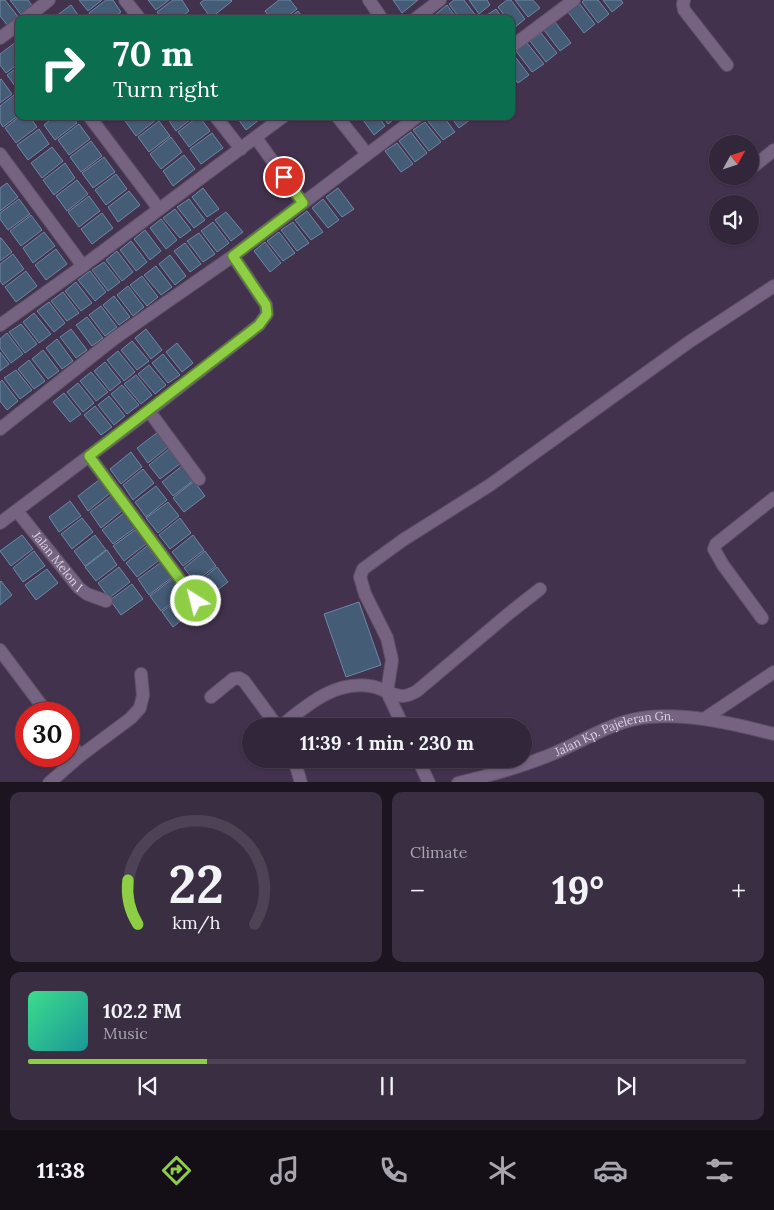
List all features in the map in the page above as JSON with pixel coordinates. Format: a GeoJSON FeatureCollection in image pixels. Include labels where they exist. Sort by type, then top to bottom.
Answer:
{"type":"FeatureCollection","features":[{"type":"Feature","properties":{"kind":"street"},"geometry":{"type":"LineString","coordinates":[[30,15],[50,0]]}},
{"type":"Feature","properties":{"kind":"street"},"geometry":{"type":"LineString","coordinates":[[125,0],[137,15]]}},
{"type":"Feature","properties":{"kind":"street"},"geometry":{"type":"LineString","coordinates":[[369,0],[379,15]]}},
{"type":"Feature","properties":{"kind":"street"},"geometry":{"type":"LineString","coordinates":[[420,15],[440,0]]}},
{"type":"Feature","properties":{"kind":"street"},"geometry":{"type":"LineString","coordinates":[[515,44],[574,0]]}},
{"type":"Feature","properties":{"kind":"street"},"geometry":{"type":"LineString","coordinates":[[684,0],[684,10],[727,65]]}},
{"type":"Feature","properties":{"kind":"street"},"geometry":{"type":"LineString","coordinates":[[0,38],[15,27]]}},
{"type":"Feature","properties":{"kind":"street"},"geometry":{"type":"LineString","coordinates":[[92,120],[159,209]]}},
{"type":"Feature","properties":{"kind":"street"},"geometry":{"type":"LineString","coordinates":[[218,120],[241,149]]}},
{"type":"Feature","properties":{"kind":"street"},"geometry":{"type":"LineString","coordinates":[[2,320],[83,266],[279,120]]}},
{"type":"Feature","properties":{"kind":"street"},"geometry":{"type":"LineString","coordinates":[[340,120],[367,154]]}},
{"type":"Feature","properties":{"kind":"street"},"geometry":{"type":"LineString","coordinates":[[0,429],[114,338],[233,256],[413,120]]}},
{"type":"Feature","properties":{"kind":"street"},"geometry":{"type":"LineString","coordinates":[[256,138],[303,203]]}},
{"type":"Feature","properties":{"kind":"street"},"geometry":{"type":"LineString","coordinates":[[759,162],[774,150]]}},
{"type":"Feature","properties":{"kind":"street"},"geometry":{"type":"LineString","coordinates":[[0,154],[83,266]]}},
{"type":"Feature","properties":{"kind":"street"},"geometry":{"type":"LineString","coordinates":[[0,523],[149,411],[259,325],[267,314],[266,305],[233,256]]}},
{"type":"Feature","properties":{"kind":"street"},"geometry":{"type":"LineString","coordinates":[[399,718],[387,692],[392,660],[387,638],[365,594],[360,577],[363,568],[403,540],[490,485],[689,342],[774,286]]}},
{"type":"Feature","properties":{"kind":"street"},"geometry":{"type":"LineString","coordinates":[[149,411],[199,479]]}},
{"type":"Feature","properties":{"kind":"street"},"geometry":{"type":"LineString","coordinates":[[89,456],[196,601]]}},
{"type":"Feature","properties":{"kind":"street"},"geometry":{"type":"LineString","coordinates":[[762,618],[714,550],[716,544],[774,499]]}},
{"type":"Feature","properties":{"kind":"street","name":"Jalan Melon I"},"geometry":{"type":"LineString","coordinates":[[17,511],[79,588],[87,594],[106,601]]}},
{"type":"Feature","properties":{"kind":"street"},"geometry":{"type":"LineString","coordinates":[[291,718],[307,705],[331,691],[353,685],[372,686],[405,697],[417,690],[540,589]]}},
{"type":"Feature","properties":{"kind":"street"},"geometry":{"type":"LineString","coordinates":[[0,650],[39,702]]}},
{"type":"Feature","properties":{"kind":"street"},"geometry":{"type":"LineString","coordinates":[[704,719],[774,672]]}},
{"type":"Feature","properties":{"kind":"street"},"geometry":{"type":"LineString","coordinates":[[80,756],[131,718],[140,708],[143,695],[140,674]]}},
{"type":"Feature","properties":{"kind":"street"},"geometry":{"type":"LineString","coordinates":[[211,697],[233,679],[239,678],[244,681],[271,718]]}},
{"type":"Feature","properties":{"kind":"street","name":"Jalan Kp. Pajeleran Gn."},"geometry":{"type":"LineString","coordinates":[[458,782],[505,772],[557,752],[603,730],[627,721],[649,717],[704,719],[774,734]]}},
{"type":"Feature","properties":{"kind":"street"},"geometry":{"type":"LineString","coordinates":[[49,782],[67,767]]}},
{"type":"Feature","properties":{"kind":"street"},"geometry":{"type":"LineString","coordinates":[[297,768],[302,782]]}},
{"type":"Feature","properties":{"kind":"street"},"geometry":{"type":"LineString","coordinates":[[422,768],[429,782]]}},
{"type":"Feature","properties":{"kind":"building"},"geometry":{"type":"Polygon","coordinates":[[[0,0],[5,0],[17,15],[15,15],[15,21],[8,26],[0,16],[0,0]]]}},
{"type":"Feature","properties":{"kind":"building"},"geometry":{"type":"Polygon","coordinates":[[[10,0],[28,0],[33,7],[21,15],[10,0]]]}},
{"type":"Feature","properties":{"kind":"building"},"geometry":{"type":"Polygon","coordinates":[[[79,0],[102,0],[88,11],[79,0]]]}},
{"type":"Feature","properties":{"kind":"building"},"geometry":{"type":"Polygon","coordinates":[[[106,0],[113,0],[121,12],[117,15],[90,15],[89,13],[106,0]]]}},
{"type":"Feature","properties":{"kind":"building"},"geometry":{"type":"Polygon","coordinates":[[[148,0],[169,0],[156,10],[148,0]]]}},
{"type":"Feature","properties":{"kind":"building"},"geometry":{"type":"Polygon","coordinates":[[[173,0],[182,0],[189,11],[184,15],[159,15],[157,12],[173,0]]]}},
{"type":"Feature","properties":{"kind":"building"},"geometry":{"type":"Polygon","coordinates":[[[204,0],[232,1],[215,15],[209,15],[200,3],[204,0]]]}},
{"type":"Feature","properties":{"kind":"building"},"geometry":{"type":"Polygon","coordinates":[[[279,0],[290,0],[297,9],[289,15],[268,15],[265,11],[279,0]]]}},
{"type":"Feature","properties":{"kind":"building"},"geometry":{"type":"Polygon","coordinates":[[[393,0],[418,0],[402,13],[393,0]]]}},
{"type":"Feature","properties":{"kind":"building"},"geometry":{"type":"Polygon","coordinates":[[[454,0],[464,0],[475,15],[457,15],[449,4],[454,0]]]}},
{"type":"Feature","properties":{"kind":"building"},"geometry":{"type":"Polygon","coordinates":[[[469,0],[487,0],[490,5],[479,14],[469,0]]]}},
{"type":"Feature","properties":{"kind":"building"},"geometry":{"type":"Polygon","coordinates":[[[507,0],[511,0],[525,19],[515,27],[515,15],[504,15],[498,7],[507,0]]]}},
{"type":"Feature","properties":{"kind":"building"},"geometry":{"type":"Polygon","coordinates":[[[515,0],[533,0],[540,8],[528,17],[515,0]]]}},
{"type":"Feature","properties":{"kind":"building"},"geometry":{"type":"Polygon","coordinates":[[[584,0],[598,0],[609,14],[598,23],[582,2],[584,0]]]}},
{"type":"Feature","properties":{"kind":"building"},"geometry":{"type":"Polygon","coordinates":[[[603,0],[621,0],[623,3],[612,12],[603,0]]]}},
{"type":"Feature","properties":{"kind":"building"},"geometry":{"type":"Polygon","coordinates":[[[579,3],[595,24],[584,33],[568,12],[579,3]]]}},
{"type":"Feature","properties":{"kind":"building"},"geometry":{"type":"Polygon","coordinates":[[[71,5],[78,15],[57,15],[71,5]]]}},
{"type":"Feature","properties":{"kind":"building"},"geometry":{"type":"Polygon","coordinates":[[[447,5],[454,15],[437,15],[447,5]]]}},
{"type":"Feature","properties":{"kind":"building"},"geometry":{"type":"Polygon","coordinates":[[[496,9],[500,15],[487,15],[496,9]]]}},
{"type":"Feature","properties":{"kind":"building"},"geometry":{"type":"Polygon","coordinates":[[[298,11],[301,15],[293,15],[298,11]]]}},
{"type":"Feature","properties":{"kind":"building"},"geometry":{"type":"Polygon","coordinates":[[[555,22],[571,43],[560,51],[544,30],[555,22]]]}},
{"type":"Feature","properties":{"kind":"building"},"geometry":{"type":"Polygon","coordinates":[[[541,33],[557,53],[546,62],[530,41],[541,33]]]}},
{"type":"Feature","properties":{"kind":"building"},"geometry":{"type":"Polygon","coordinates":[[[15,43],[15,66],[6,73],[0,65],[0,54],[15,43]]]}},
{"type":"Feature","properties":{"kind":"building"},"geometry":{"type":"Polygon","coordinates":[[[527,43],[544,64],[532,72],[516,51],[527,43]]]}},
{"type":"Feature","properties":{"kind":"building"},"geometry":{"type":"Polygon","coordinates":[[[515,57],[529,75],[518,83],[515,80],[515,57]]]}},
{"type":"Feature","properties":{"kind":"building"},"geometry":{"type":"Polygon","coordinates":[[[15,69],[15,86],[7,75],[15,69]]]}},
{"type":"Feature","properties":{"kind":"building"},"geometry":{"type":"Polygon","coordinates":[[[0,80],[12,94],[0,103],[0,80]]]}},
{"type":"Feature","properties":{"kind":"building"},"geometry":{"type":"Polygon","coordinates":[[[14,95],[15,96],[15,118],[3,127],[0,122],[0,106],[14,95]]]}},
{"type":"Feature","properties":{"kind":"building"},"geometry":{"type":"Polygon","coordinates":[[[15,120],[32,120],[37,127],[16,143],[5,128],[15,120]]]}},
{"type":"Feature","properties":{"kind":"building"},"geometry":{"type":"Polygon","coordinates":[[[50,120],[75,120],[77,123],[55,140],[44,125],[50,120]]]}},
{"type":"Feature","properties":{"kind":"building"},"geometry":{"type":"Polygon","coordinates":[[[126,120],[156,120],[136,136],[125,121],[126,120]]]}},
{"type":"Feature","properties":{"kind":"building"},"geometry":{"type":"Polygon","coordinates":[[[169,120],[190,120],[176,131],[169,120]]]}},
{"type":"Feature","properties":{"kind":"building"},"geometry":{"type":"Polygon","coordinates":[[[194,120],[202,120],[210,131],[189,147],[178,132],[194,120]]]}},
{"type":"Feature","properties":{"kind":"building"},"geometry":{"type":"Polygon","coordinates":[[[239,120],[259,120],[246,130],[239,120]]]}},
{"type":"Feature","properties":{"kind":"building"},"geometry":{"type":"Polygon","coordinates":[[[363,120],[381,120],[385,126],[374,135],[363,120]]]}},
{"type":"Feature","properties":{"kind":"building"},"geometry":{"type":"Polygon","coordinates":[[[385,120],[393,120],[388,124],[385,120]]]}},
{"type":"Feature","properties":{"kind":"building"},"geometry":{"type":"Polygon","coordinates":[[[427,120],[446,120],[455,132],[443,140],[427,120]]]}},
{"type":"Feature","properties":{"kind":"building"},"geometry":{"type":"Polygon","coordinates":[[[453,120],[470,120],[459,128],[453,120]]]}},
{"type":"Feature","properties":{"kind":"building"},"geometry":{"type":"Polygon","coordinates":[[[159,121],[170,136],[149,152],[138,137],[159,121]]]}},
{"type":"Feature","properties":{"kind":"building"},"geometry":{"type":"Polygon","coordinates":[[[425,122],[441,142],[429,151],[413,130],[425,122]]]}},
{"type":"Feature","properties":{"kind":"building"},"geometry":{"type":"Polygon","coordinates":[[[79,124],[90,139],[69,155],[58,140],[79,124]]]}},
{"type":"Feature","properties":{"kind":"building"},"geometry":{"type":"Polygon","coordinates":[[[39,129],[49,144],[28,160],[17,145],[39,129]]]}},
{"type":"Feature","properties":{"kind":"building"},"geometry":{"type":"Polygon","coordinates":[[[411,132],[427,153],[415,162],[399,141],[411,132]]]}},
{"type":"Feature","properties":{"kind":"building"},"geometry":{"type":"Polygon","coordinates":[[[212,133],[223,148],[201,164],[190,149],[212,133]]]}},
{"type":"Feature","properties":{"kind":"building"},"geometry":{"type":"Polygon","coordinates":[[[171,137],[182,152],[161,169],[150,154],[171,137]]]}},
{"type":"Feature","properties":{"kind":"building"},"geometry":{"type":"Polygon","coordinates":[[[91,141],[102,156],[81,172],[70,157],[91,141]]]}},
{"type":"Feature","properties":{"kind":"building"},"geometry":{"type":"Polygon","coordinates":[[[397,143],[413,164],[401,172],[385,151],[397,143]]]}},
{"type":"Feature","properties":{"kind":"building"},"geometry":{"type":"Polygon","coordinates":[[[52,147],[63,161],[42,178],[31,163],[52,147]]]}},
{"type":"Feature","properties":{"kind":"building"},"geometry":{"type":"Polygon","coordinates":[[[184,155],[195,169],[173,186],[163,171],[184,155]]]}},
{"type":"Feature","properties":{"kind":"building"},"geometry":{"type":"Polygon","coordinates":[[[104,157],[115,172],[93,188],[82,173],[104,157]]]}},
{"type":"Feature","properties":{"kind":"building"},"geometry":{"type":"Polygon","coordinates":[[[65,163],[75,178],[54,195],[43,180],[65,163]]]}},
{"type":"Feature","properties":{"kind":"building"},"geometry":{"type":"Polygon","coordinates":[[[116,174],[127,189],[106,205],[95,190],[116,174]]]}},
{"type":"Feature","properties":{"kind":"building"},"geometry":{"type":"Polygon","coordinates":[[[77,180],[88,194],[67,211],[56,196],[77,180]]]}},
{"type":"Feature","properties":{"kind":"building"},"geometry":{"type":"Polygon","coordinates":[[[7,183],[18,197],[0,211],[0,188],[7,183]]]}},
{"type":"Feature","properties":{"kind":"building"},"geometry":{"type":"Polygon","coordinates":[[[203,188],[219,209],[207,217],[192,197],[203,188]]]}},
{"type":"Feature","properties":{"kind":"building"},"geometry":{"type":"Polygon","coordinates":[[[338,188],[354,209],[342,217],[326,197],[338,188]]]}},
{"type":"Feature","properties":{"kind":"building"},"geometry":{"type":"Polygon","coordinates":[[[129,191],[140,205],[118,222],[108,207],[129,191]]]}},
{"type":"Feature","properties":{"kind":"building"},"geometry":{"type":"Polygon","coordinates":[[[89,196],[100,211],[79,227],[68,212],[89,196]]]}},
{"type":"Feature","properties":{"kind":"building"},"geometry":{"type":"Polygon","coordinates":[[[19,199],[30,214],[8,230],[0,219],[0,213],[19,199]]]}},
{"type":"Feature","properties":{"kind":"building"},"geometry":{"type":"Polygon","coordinates":[[[189,199],[205,220],[194,228],[177,207],[189,199]]]}},
{"type":"Feature","properties":{"kind":"building"},"geometry":{"type":"Polygon","coordinates":[[[323,199],[339,220],[328,228],[312,208],[323,199]]]}},
{"type":"Feature","properties":{"kind":"building"},"geometry":{"type":"Polygon","coordinates":[[[175,209],[191,230],[180,238],[163,218],[175,209]]]}},
{"type":"Feature","properties":{"kind":"building"},"geometry":{"type":"Polygon","coordinates":[[[307,211],[323,232],[311,240],[295,220],[307,211]]]}},
{"type":"Feature","properties":{"kind":"building"},"geometry":{"type":"Polygon","coordinates":[[[226,212],[243,232],[231,241],[215,220],[226,212]]]}},
{"type":"Feature","properties":{"kind":"building"},"geometry":{"type":"Polygon","coordinates":[[[102,213],[113,228],[92,244],[81,229],[102,213]]]}},
{"type":"Feature","properties":{"kind":"building"},"geometry":{"type":"Polygon","coordinates":[[[31,215],[42,230],[21,246],[10,231],[31,215]]]}},
{"type":"Feature","properties":{"kind":"building"},"geometry":{"type":"Polygon","coordinates":[[[161,219],[177,240],[166,249],[150,228],[161,219]]]}},
{"type":"Feature","properties":{"kind":"building"},"geometry":{"type":"Polygon","coordinates":[[[213,222],[229,243],[217,252],[201,231],[213,222]]]}},
{"type":"Feature","properties":{"kind":"building"},"geometry":{"type":"Polygon","coordinates":[[[293,222],[309,243],[297,251],[281,230],[293,222]]]}},
{"type":"Feature","properties":{"kind":"building"},"geometry":{"type":"Polygon","coordinates":[[[145,230],[161,251],[150,260],[134,239],[145,230]]]}},
{"type":"Feature","properties":{"kind":"building"},"geometry":{"type":"Polygon","coordinates":[[[44,232],[55,246],[33,263],[23,248],[44,232]]]}},
{"type":"Feature","properties":{"kind":"building"},"geometry":{"type":"Polygon","coordinates":[[[279,232],[295,253],[283,261],[267,241],[279,232]]]}},
{"type":"Feature","properties":{"kind":"building"},"geometry":{"type":"Polygon","coordinates":[[[199,233],[215,254],[203,262],[187,241],[199,233]]]}},
{"type":"Feature","properties":{"kind":"building"},"geometry":{"type":"Polygon","coordinates":[[[0,238],[12,252],[0,261],[0,238]]]}},
{"type":"Feature","properties":{"kind":"building"},"geometry":{"type":"Polygon","coordinates":[[[131,241],[147,262],[136,271],[120,250],[131,241]]]}},
{"type":"Feature","properties":{"kind":"building"},"geometry":{"type":"Polygon","coordinates":[[[265,242],[281,263],[270,272],[254,251],[265,242]]]}},
{"type":"Feature","properties":{"kind":"building"},"geometry":{"type":"Polygon","coordinates":[[[185,243],[201,264],[190,272],[174,251],[185,243]]]}},
{"type":"Feature","properties":{"kind":"building"},"geometry":{"type":"Polygon","coordinates":[[[56,249],[67,264],[46,280],[35,265],[56,249]]]}},
{"type":"Feature","properties":{"kind":"building"},"geometry":{"type":"Polygon","coordinates":[[[117,251],[133,272],[122,281],[106,260],[117,251]]]}},
{"type":"Feature","properties":{"kind":"building"},"geometry":{"type":"Polygon","coordinates":[[[13,254],[24,269],[3,285],[0,281],[0,264],[13,254]]]}},
{"type":"Feature","properties":{"kind":"building"},"geometry":{"type":"Polygon","coordinates":[[[170,255],[186,276],[175,285],[159,264],[170,255]]]}},
{"type":"Feature","properties":{"kind":"building"},"geometry":{"type":"Polygon","coordinates":[[[104,262],[120,282],[108,291],[92,270],[104,262]]]}},
{"type":"Feature","properties":{"kind":"building"},"geometry":{"type":"Polygon","coordinates":[[[156,266],[172,287],[161,295],[144,275],[156,266]]]}},
{"type":"Feature","properties":{"kind":"building"},"geometry":{"type":"Polygon","coordinates":[[[26,271],[37,286],[16,302],[5,287],[26,271]]]}},
{"type":"Feature","properties":{"kind":"building"},"geometry":{"type":"Polygon","coordinates":[[[90,271],[106,292],[95,301],[78,280],[90,271]]]}},
{"type":"Feature","properties":{"kind":"building"},"geometry":{"type":"Polygon","coordinates":[[[142,276],[158,297],[147,306],[130,285],[142,276]]]}},
{"type":"Feature","properties":{"kind":"building"},"geometry":{"type":"Polygon","coordinates":[[[76,282],[92,303],[81,311],[65,291],[76,282]]]}},
{"type":"Feature","properties":{"kind":"building"},"geometry":{"type":"Polygon","coordinates":[[[128,286],[144,307],[133,316],[117,295],[128,286]]]}},
{"type":"Feature","properties":{"kind":"building"},"geometry":{"type":"Polygon","coordinates":[[[63,292],[79,313],[67,321],[51,301],[63,292]]]}},
{"type":"Feature","properties":{"kind":"building"},"geometry":{"type":"Polygon","coordinates":[[[114,296],[130,317],[119,325],[103,305],[114,296]]]}},
{"type":"Feature","properties":{"kind":"building"},"geometry":{"type":"Polygon","coordinates":[[[49,302],[65,323],[54,332],[37,311],[49,302]]]}},
{"type":"Feature","properties":{"kind":"building"},"geometry":{"type":"Polygon","coordinates":[[[101,306],[117,327],[105,336],[89,315],[101,306]]]}},
{"type":"Feature","properties":{"kind":"building"},"geometry":{"type":"Polygon","coordinates":[[[34,313],[51,334],[39,343],[23,322],[34,313]]]}},
{"type":"Feature","properties":{"kind":"building"},"geometry":{"type":"Polygon","coordinates":[[[87,317],[103,338],[92,346],[76,325],[87,317]]]}},
{"type":"Feature","properties":{"kind":"building"},"geometry":{"type":"Polygon","coordinates":[[[21,324],[37,344],[25,353],[9,332],[21,324]]]}},
{"type":"Feature","properties":{"kind":"building"},"geometry":{"type":"Polygon","coordinates":[[[71,329],[87,350],[76,358],[60,337],[71,329]]]}},
{"type":"Feature","properties":{"kind":"building"},"geometry":{"type":"Polygon","coordinates":[[[146,329],[162,350],[151,359],[135,338],[146,329]]]}},
{"type":"Feature","properties":{"kind":"building"},"geometry":{"type":"Polygon","coordinates":[[[7,333],[23,354],[11,363],[0,348],[0,339],[7,333]]]}},
{"type":"Feature","properties":{"kind":"building"},"geometry":{"type":"Polygon","coordinates":[[[57,339],[73,361],[62,369],[46,348],[57,339]]]}},
{"type":"Feature","properties":{"kind":"building"},"geometry":{"type":"Polygon","coordinates":[[[132,341],[149,361],[137,370],[121,350],[132,341]]]}},
{"type":"Feature","properties":{"kind":"building"},"geometry":{"type":"Polygon","coordinates":[[[177,343],[193,363],[182,372],[166,352],[177,343]]]}},
{"type":"Feature","properties":{"kind":"building"},"geometry":{"type":"Polygon","coordinates":[[[43,350],[59,371],[48,379],[32,359],[43,350]]]}},
{"type":"Feature","properties":{"kind":"building"},"geometry":{"type":"Polygon","coordinates":[[[118,351],[135,372],[124,381],[107,360],[118,351]]]}},
{"type":"Feature","properties":{"kind":"building"},"geometry":{"type":"Polygon","coordinates":[[[0,352],[9,364],[0,371],[0,352]]]}},
{"type":"Feature","properties":{"kind":"building"},"geometry":{"type":"Polygon","coordinates":[[[163,354],[180,375],[168,383],[152,363],[163,354]]]}},
{"type":"Feature","properties":{"kind":"building"},"geometry":{"type":"Polygon","coordinates":[[[29,360],[45,381],[34,389],[18,369],[29,360]]]}},
{"type":"Feature","properties":{"kind":"building"},"geometry":{"type":"Polygon","coordinates":[[[105,362],[121,382],[110,391],[94,371],[105,362]]]}},
{"type":"Feature","properties":{"kind":"building"},"geometry":{"type":"Polygon","coordinates":[[[149,365],[166,385],[155,394],[138,374],[149,365]]]}},
{"type":"Feature","properties":{"kind":"building"},"geometry":{"type":"Polygon","coordinates":[[[16,370],[32,390],[20,399],[4,378],[16,370]]]}},
{"type":"Feature","properties":{"kind":"building"},"geometry":{"type":"Polygon","coordinates":[[[91,372],[108,392],[96,401],[80,381],[91,372]]]}},
{"type":"Feature","properties":{"kind":"building"},"geometry":{"type":"Polygon","coordinates":[[[136,375],[152,395],[141,404],[124,384],[136,375]]]}},
{"type":"Feature","properties":{"kind":"building"},"geometry":{"type":"Polygon","coordinates":[[[2,380],[18,401],[7,410],[0,401],[0,382],[2,380]]]}},
{"type":"Feature","properties":{"kind":"building"},"geometry":{"type":"Polygon","coordinates":[[[78,383],[94,403],[83,412],[67,392],[78,383]]]}},
{"type":"Feature","properties":{"kind":"building"},"geometry":{"type":"Polygon","coordinates":[[[122,385],[139,405],[127,414],[111,394],[122,385]]]}},
{"type":"Feature","properties":{"kind":"building"},"geometry":{"type":"Polygon","coordinates":[[[64,393],[81,414],[70,422],[53,402],[64,393]]]}},
{"type":"Feature","properties":{"kind":"building"},"geometry":{"type":"Polygon","coordinates":[[[109,396],[125,416],[114,425],[98,405],[109,396]]]}},
{"type":"Feature","properties":{"kind":"building"},"geometry":{"type":"Polygon","coordinates":[[[95,406],[112,427],[101,435],[84,415],[95,406]]]}},
{"type":"Feature","properties":{"kind":"building"},"geometry":{"type":"Polygon","coordinates":[[[158,432],[169,446],[148,463],[137,448],[158,432]]]}},
{"type":"Feature","properties":{"kind":"building"},"geometry":{"type":"Polygon","coordinates":[[[170,448],[181,463],[160,479],[149,465],[170,448]]]}},
{"type":"Feature","properties":{"kind":"building"},"geometry":{"type":"Polygon","coordinates":[[[131,452],[142,467],[121,484],[110,469],[131,452]]]}},
{"type":"Feature","properties":{"kind":"building"},"geometry":{"type":"Polygon","coordinates":[[[183,465],[194,480],[173,496],[162,482],[183,465]]]}},
{"type":"Feature","properties":{"kind":"building"},"geometry":{"type":"Polygon","coordinates":[[[143,469],[154,483],[133,500],[123,485],[143,469]]]}},
{"type":"Feature","properties":{"kind":"building"},"geometry":{"type":"Polygon","coordinates":[[[99,480],[109,494],[88,511],[78,496],[99,480]]]}},
{"type":"Feature","properties":{"kind":"building"},"geometry":{"type":"Polygon","coordinates":[[[194,481],[205,496],[184,512],[173,498],[194,481]]]}},
{"type":"Feature","properties":{"kind":"building"},"geometry":{"type":"Polygon","coordinates":[[[156,486],[167,500],[146,517],[135,502],[156,486]]]}},
{"type":"Feature","properties":{"kind":"building"},"geometry":{"type":"Polygon","coordinates":[[[111,496],[122,511],[101,528],[90,512],[111,496]]]}},
{"type":"Feature","properties":{"kind":"building"},"geometry":{"type":"Polygon","coordinates":[[[70,501],[81,516],[59,532],[49,517],[70,501]]]}},
{"type":"Feature","properties":{"kind":"building"},"geometry":{"type":"Polygon","coordinates":[[[168,502],[179,516],[158,533],[146,518],[168,502]]]}},
{"type":"Feature","properties":{"kind":"building"},"geometry":{"type":"Polygon","coordinates":[[[124,513],[135,528],[113,544],[102,530],[124,513]]]}},
{"type":"Feature","properties":{"kind":"building"},"geometry":{"type":"Polygon","coordinates":[[[82,518],[93,532],[72,549],[61,534],[82,518]]]}},
{"type":"Feature","properties":{"kind":"building"},"geometry":{"type":"Polygon","coordinates":[[[180,518],[191,533],[170,549],[159,535],[180,518]]]}},
{"type":"Feature","properties":{"kind":"building"},"geometry":{"type":"Polygon","coordinates":[[[135,530],[146,544],[124,561],[113,546],[135,530]]]}},
{"type":"Feature","properties":{"kind":"building"},"geometry":{"type":"Polygon","coordinates":[[[22,535],[33,549],[11,566],[0,551],[22,535]]]}},
{"type":"Feature","properties":{"kind":"building"},"geometry":{"type":"Polygon","coordinates":[[[95,535],[106,550],[85,566],[74,551],[95,535]]]}},
{"type":"Feature","properties":{"kind":"building"},"geometry":{"type":"Polygon","coordinates":[[[193,535],[204,550],[183,566],[172,552],[193,535]]]}},
{"type":"Feature","properties":{"kind":"building"},"geometry":{"type":"Polygon","coordinates":[[[147,546],[158,561],[137,577],[126,563],[147,546]]]}},
{"type":"Feature","properties":{"kind":"building"},"geometry":{"type":"Polygon","coordinates":[[[107,550],[117,565],[96,581],[85,567],[107,550]]]}},
{"type":"Feature","properties":{"kind":"building"},"geometry":{"type":"Polygon","coordinates":[[[34,551],[45,566],[23,582],[13,568],[34,551]]]}},
{"type":"Feature","properties":{"kind":"building"},"geometry":{"type":"Polygon","coordinates":[[[205,551],[216,566],[195,582],[184,568],[205,551]]]}},
{"type":"Feature","properties":{"kind":"building"},"geometry":{"type":"Polygon","coordinates":[[[160,563],[171,578],[149,595],[138,579],[160,563]]]}},
{"type":"Feature","properties":{"kind":"building"},"geometry":{"type":"Polygon","coordinates":[[[119,567],[130,582],[109,598],[98,583],[119,567]]]}},
{"type":"Feature","properties":{"kind":"building"},"geometry":{"type":"Polygon","coordinates":[[[217,567],[228,582],[207,598],[196,584],[217,567]]]}},
{"type":"Feature","properties":{"kind":"building"},"geometry":{"type":"Polygon","coordinates":[[[47,569],[58,583],[36,600],[25,585],[47,569]]]}},
{"type":"Feature","properties":{"kind":"building"},"geometry":{"type":"Polygon","coordinates":[[[172,579],[183,594],[161,611],[150,596],[172,579]]]}},
{"type":"Feature","properties":{"kind":"building"},"geometry":{"type":"Polygon","coordinates":[[[0,582],[12,595],[0,605],[0,582]]]}},
{"type":"Feature","properties":{"kind":"building"},"geometry":{"type":"Polygon","coordinates":[[[132,584],[143,599],[121,615],[110,600],[132,584]]]}},
{"type":"Feature","properties":{"kind":"building"},"geometry":{"type":"Polygon","coordinates":[[[183,596],[194,610],[173,627],[162,612],[183,596]]]}},
{"type":"Feature","properties":{"kind":"building"},"geometry":{"type":"Polygon","coordinates":[[[359,602],[381,665],[346,677],[324,614],[359,602]]]}},
{"type":"Feature","properties":{"kind":"route"},"geometry":{"type":"LineString","coordinates":[[196,601],[89,456],[259,325],[267,314],[266,305],[233,256],[303,203],[284,177]]}}]}
